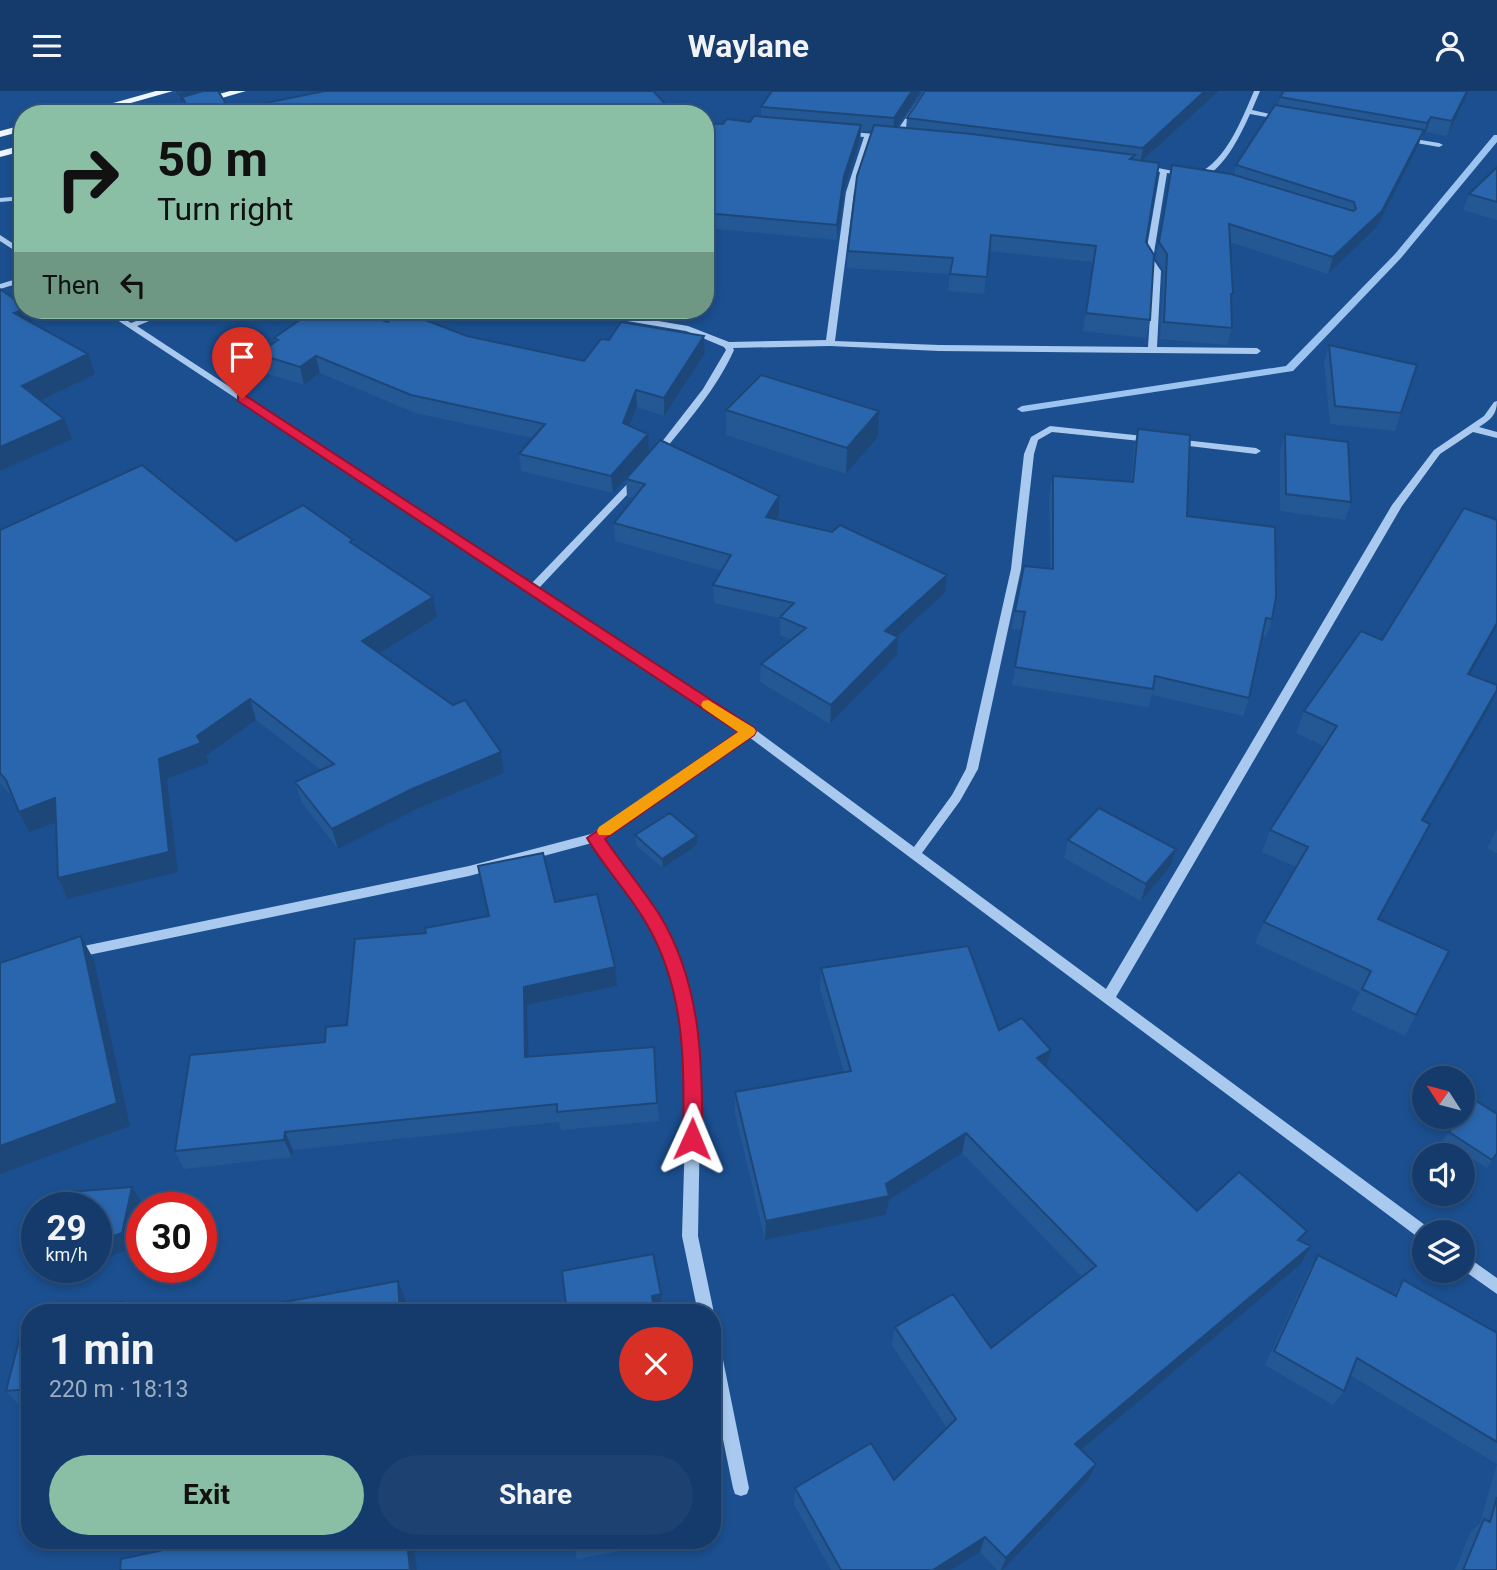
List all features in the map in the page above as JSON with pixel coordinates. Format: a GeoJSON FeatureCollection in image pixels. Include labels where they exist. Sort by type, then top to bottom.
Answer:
{"type":"FeatureCollection","features":[{"type":"Feature","properties":{"kind":"main road"},"geometry":{"type":"LineString","coordinates":[[114,105],[168,91]]}},
{"type":"Feature","properties":{"kind":"main road"},"geometry":{"type":"LineString","coordinates":[[188,105],[241,91]]}},
{"type":"Feature","properties":{"kind":"street"},"geometry":{"type":"LineString","coordinates":[[896,138],[927,91]]}},
{"type":"Feature","properties":{"kind":"street"},"geometry":{"type":"LineString","coordinates":[[1137,167],[1203,178],[1214,168],[1249,112],[1257,91]]}},
{"type":"Feature","properties":{"kind":"street"},"geometry":{"type":"LineString","coordinates":[[1249,112],[1290,119]]}},
{"type":"Feature","properties":{"kind":"street"},"geometry":{"type":"LineString","coordinates":[[830,131],[909,139]]}},
{"type":"Feature","properties":{"kind":"street"},"geometry":{"type":"LineString","coordinates":[[830,343],[850,192],[868,135]]}},
{"type":"Feature","properties":{"kind":"street"},"geometry":{"type":"LineString","coordinates":[[1398,138],[1438,145]]}},
{"type":"Feature","properties":{"kind":"street"},"geometry":{"type":"LineString","coordinates":[[1152,350],[1157,271],[1149,260],[1164,170]]}},
{"type":"Feature","properties":{"kind":"street"},"geometry":{"type":"LineString","coordinates":[[120,319],[749,731],[1412,1224]]}},
{"type":"Feature","properties":{"kind":"street"},"geometry":{"type":"LineString","coordinates":[[130,326],[148,319]]}},
{"type":"Feature","properties":{"kind":"street"},"geometry":{"type":"LineString","coordinates":[[631,319],[688,329],[728,345],[830,343],[939,348],[1257,351]]}},
{"type":"Feature","properties":{"kind":"street"},"geometry":{"type":"LineString","coordinates":[[650,464],[708,388],[726,359],[730,350],[728,345]]}},
{"type":"Feature","properties":{"kind":"street"},"geometry":{"type":"LineString","coordinates":[[1109,997],[1397,505],[1437,452],[1487,418],[1497,404]]}},
{"type":"Feature","properties":{"kind":"street"},"geometry":{"type":"LineString","coordinates":[[1472,428],[1497,435]]}},
{"type":"Feature","properties":{"kind":"street"},"geometry":{"type":"LineString","coordinates":[[915,854],[956,798],[972,769],[1016,569],[1029,454],[1034,439],[1050,429],[1063,429],[1256,451]]}},
{"type":"Feature","properties":{"kind":"street"},"geometry":{"type":"LineString","coordinates":[[532,589],[641,475]]}},
{"type":"Feature","properties":{"kind":"street"},"geometry":{"type":"LineString","coordinates":[[54,957],[469,871],[595,838],[749,731]]}},
{"type":"Feature","properties":{"kind":"street"},"geometry":{"type":"LineString","coordinates":[[595,838],[653,919],[681,983],[694,1066],[690,1237],[704,1304]]}},
{"type":"Feature","properties":{"kind":"street"},"geometry":{"type":"LineString","coordinates":[[1475,1270],[1497,1287]]}},
{"type":"Feature","properties":{"kind":"street"},"geometry":{"type":"LineString","coordinates":[[721,1389],[741,1488]]}},
{"type":"Feature","properties":{"kind":"building"},"geometry":{"type":"Polygon","coordinates":[[[203,91],[218,91],[227,105],[186,105],[182,97],[203,91]]]}},
{"type":"Feature","properties":{"kind":"building"},"geometry":{"type":"Polygon","coordinates":[[[325,91],[653,91],[666,105],[255,105],[325,91]]]}},
{"type":"Feature","properties":{"kind":"building"},"geometry":{"type":"Polygon","coordinates":[[[772,91],[912,91],[894,118],[761,107],[772,91]]]}},
{"type":"Feature","properties":{"kind":"building"},"geometry":{"type":"Polygon","coordinates":[[[925,91],[1205,91],[1143,148],[907,118],[925,91]]]}},
{"type":"Feature","properties":{"kind":"building"},"geometry":{"type":"Polygon","coordinates":[[[1284,91],[1467,91],[1452,121],[1431,117],[1427,123],[1280,97],[1284,91]]]}},
{"type":"Feature","properties":{"kind":"building"},"geometry":{"type":"Polygon","coordinates":[[[1275,105],[1424,130],[1382,211],[1333,257],[1229,224],[1232,328],[1164,322],[1167,254],[1159,242],[1172,165],[1231,174],[1353,211],[1356,209],[1354,202],[1236,165],[1275,105]]]}},
{"type":"Feature","properties":{"kind":"building"},"geometry":{"type":"Polygon","coordinates":[[[754,116],[861,125],[844,176],[837,225],[714,214],[714,124],[723,124],[727,119],[750,122],[754,116]]]}},
{"type":"Feature","properties":{"kind":"building"},"geometry":{"type":"Polygon","coordinates":[[[874,125],[972,134],[1135,155],[1130,159],[1159,163],[1146,242],[1154,255],[1150,320],[1086,313],[1096,246],[991,235],[987,277],[950,274],[953,258],[848,251],[857,176],[874,125]]]}},
{"type":"Feature","properties":{"kind":"building"},"geometry":{"type":"Polygon","coordinates":[[[1497,167],[1497,202],[1469,194],[1497,167]]]}},
{"type":"Feature","properties":{"kind":"building"},"geometry":{"type":"Polygon","coordinates":[[[0,289],[14,299],[14,319],[25,319],[88,354],[22,386],[64,419],[0,447],[0,289]]]}},
{"type":"Feature","properties":{"kind":"building"},"geometry":{"type":"Polygon","coordinates":[[[301,319],[378,319],[388,322],[390,319],[423,319],[467,336],[584,361],[601,339],[609,340],[621,322],[704,336],[664,398],[636,390],[623,423],[648,434],[611,476],[519,454],[545,424],[411,395],[316,356],[300,367],[258,354],[278,340],[274,338],[301,319]]]}},
{"type":"Feature","properties":{"kind":"building"},"geometry":{"type":"Polygon","coordinates":[[[1329,345],[1417,365],[1401,413],[1335,406],[1329,345]]]}},
{"type":"Feature","properties":{"kind":"building"},"geometry":{"type":"Polygon","coordinates":[[[761,375],[879,411],[847,448],[726,410],[761,375]]]}},
{"type":"Feature","properties":{"kind":"building"},"geometry":{"type":"Polygon","coordinates":[[[1138,429],[1190,435],[1187,516],[1275,527],[1276,597],[1272,619],[1266,618],[1249,698],[1155,676],[1153,689],[1015,667],[1025,612],[1015,611],[1024,566],[1053,569],[1053,476],[1133,482],[1138,429]]]}},
{"type":"Feature","properties":{"kind":"building"},"geometry":{"type":"Polygon","coordinates":[[[1285,434],[1348,442],[1351,502],[1286,494],[1285,434]]]}},
{"type":"Feature","properties":{"kind":"building"},"geometry":{"type":"Polygon","coordinates":[[[660,440],[779,496],[766,517],[832,532],[840,525],[947,575],[885,631],[898,637],[831,705],[761,664],[806,628],[780,617],[794,603],[713,585],[731,555],[614,523],[645,484],[626,479],[660,440]]]}},
{"type":"Feature","properties":{"kind":"building"},"geometry":{"type":"Polygon","coordinates":[[[142,465],[236,541],[303,505],[353,540],[350,542],[433,597],[362,641],[453,705],[465,700],[501,752],[412,789],[332,829],[295,782],[334,764],[250,699],[197,736],[201,743],[159,759],[169,852],[58,878],[55,798],[19,812],[6,780],[0,773],[0,530],[142,465]]]}},
{"type":"Feature","properties":{"kind":"building"},"geometry":{"type":"Polygon","coordinates":[[[1464,508],[1497,520],[1497,623],[1468,674],[1497,685],[1497,690],[1422,820],[1430,824],[1378,919],[1449,951],[1416,1015],[1362,989],[1371,971],[1264,922],[1308,847],[1270,830],[1337,726],[1304,711],[1361,631],[1382,640],[1464,508]]]}},
{"type":"Feature","properties":{"kind":"building"},"geometry":{"type":"Polygon","coordinates":[[[1099,808],[1176,849],[1146,884],[1068,840],[1099,808]]]}},
{"type":"Feature","properties":{"kind":"building"},"geometry":{"type":"Polygon","coordinates":[[[670,813],[697,836],[662,859],[635,835],[670,813]]]}},
{"type":"Feature","properties":{"kind":"building"},"geometry":{"type":"Polygon","coordinates":[[[543,853],[555,902],[597,894],[615,967],[524,987],[525,1057],[654,1047],[657,1103],[557,1112],[557,1104],[285,1132],[284,1140],[175,1151],[190,1055],[325,1042],[326,1027],[347,1025],[355,939],[426,933],[425,928],[489,916],[478,866],[543,853]]]}},
{"type":"Feature","properties":{"kind":"building"},"geometry":{"type":"Polygon","coordinates":[[[81,936],[117,1103],[0,1146],[0,963],[81,936]]]}},
{"type":"Feature","properties":{"kind":"building"},"geometry":{"type":"Polygon","coordinates":[[[968,946],[999,1030],[1022,1018],[1051,1050],[1037,1058],[1197,1211],[1239,1172],[1307,1231],[1298,1240],[1311,1246],[1075,1444],[1096,1464],[1006,1558],[985,1537],[933,1570],[841,1570],[795,1488],[871,1443],[894,1480],[956,1419],[895,1327],[953,1294],[991,1348],[1096,1266],[966,1133],[886,1184],[889,1196],[766,1221],[735,1092],[851,1071],[821,968],[968,946]]]}},
{"type":"Feature","properties":{"kind":"building"},"geometry":{"type":"Polygon","coordinates":[[[1475,1100],[1497,1114],[1497,1153],[1492,1160],[1475,1149],[1475,1143],[1466,1143],[1449,1132],[1451,1129],[1475,1129],[1475,1100]]]}},
{"type":"Feature","properties":{"kind":"building"},"geometry":{"type":"Polygon","coordinates":[[[132,1187],[131,1192],[126,1192],[126,1215],[122,1233],[112,1236],[112,1192],[68,1192],[132,1187]]]}},
{"type":"Feature","properties":{"kind":"building"},"geometry":{"type":"Polygon","coordinates":[[[653,1254],[661,1294],[652,1296],[653,1304],[566,1304],[562,1271],[653,1254]]]}},
{"type":"Feature","properties":{"kind":"building"},"geometry":{"type":"Polygon","coordinates":[[[1318,1255],[1396,1296],[1403,1280],[1497,1333],[1497,1442],[1357,1358],[1344,1391],[1274,1351],[1318,1255]]]}},
{"type":"Feature","properties":{"kind":"building"},"geometry":{"type":"Polygon","coordinates":[[[398,1281],[399,1304],[274,1304],[398,1281]]]}},
{"type":"Feature","properties":{"kind":"building"},"geometry":{"type":"Polygon","coordinates":[[[20,1337],[21,1390],[6,1391],[20,1337]]]}},
{"type":"Feature","properties":{"kind":"building"},"geometry":{"type":"Polygon","coordinates":[[[1497,1497],[1497,1570],[1463,1570],[1484,1519],[1490,1522],[1497,1497]]]}},
{"type":"Feature","properties":{"kind":"building"},"geometry":{"type":"Polygon","coordinates":[[[168,1549],[408,1549],[410,1570],[120,1570],[121,1559],[168,1549]]]}},
{"type":"Feature","properties":{"kind":"waterway"},"geometry":{"type":"LineString","coordinates":[[1022,409],[1289,369],[1398,256],[1497,137]]}},
{"type":"Feature","properties":{"kind":"slow traffic"},"geometry":{"type":"LineString","coordinates":[[605,831],[749,731],[708,705]]}},
{"type":"Feature","properties":{"kind":"route"},"geometry":{"type":"LineString","coordinates":[[242,399],[749,731],[595,838],[653,919],[681,983],[694,1066],[692,1139]]}}]}
